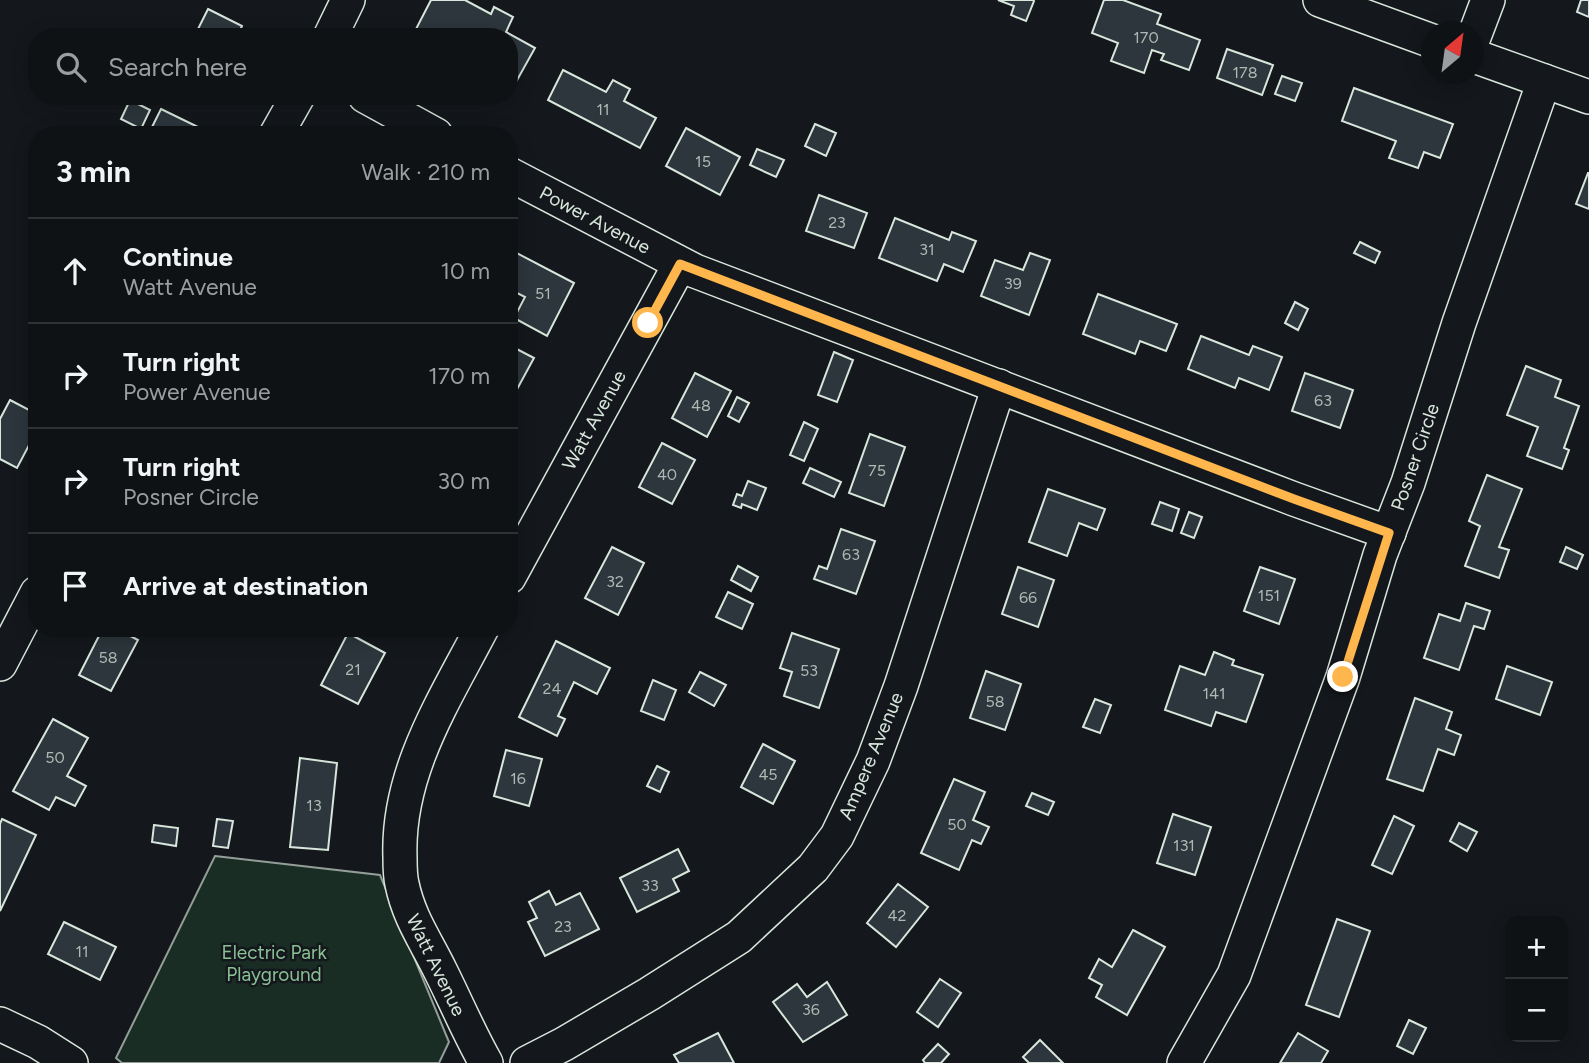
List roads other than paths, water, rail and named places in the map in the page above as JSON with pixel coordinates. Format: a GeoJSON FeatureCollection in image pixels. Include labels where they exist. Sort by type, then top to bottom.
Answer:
{"type":"FeatureCollection","features":[{"type":"Feature","properties":{"kind":"street"},"geometry":{"type":"LineString","coordinates":[[334,28],[348,0]]}},
{"type":"Feature","properties":{"kind":"street"},"geometry":{"type":"LineString","coordinates":[[1320,0],[1421,37]]}},
{"type":"Feature","properties":{"kind":"street"},"geometry":{"type":"LineString","coordinates":[[1480,21],[1488,0]]}},
{"type":"Feature","properties":{"kind":"street"},"geometry":{"type":"LineString","coordinates":[[1484,60],[1589,97]]}},
{"type":"Feature","properties":{"kind":"street","name":"Posner Circle"},"geometry":{"type":"LineString","coordinates":[[1184,1063],[1234,975],[1343,677],[1459,323],[1544,81]]}},
{"type":"Feature","properties":{"kind":"street"},"geometry":{"type":"LineString","coordinates":[[281,126],[293,105]]}},
{"type":"Feature","properties":{"kind":"street"},"geometry":{"type":"LineString","coordinates":[[381,105],[420,126]]}},
{"type":"Feature","properties":{"kind":"street","name":"Power Avenue"},"geometry":{"type":"LineString","coordinates":[[518,179],[680,264],[1389,533]]}},
{"type":"Feature","properties":{"kind":"street","name":"Watt Avenue"},"geometry":{"type":"LineString","coordinates":[[518,561],[680,264]]}},
{"type":"Feature","properties":{"kind":"street","name":"Ampere Avenue"},"geometry":{"type":"LineString","coordinates":[[527,1063],[649,995],[739,937],[813,868],[836,836],[868,772],[901,686],[999,386]]}},
{"type":"Feature","properties":{"kind":"street"},"geometry":{"type":"LineString","coordinates":[[0,664],[28,610]]}},
{"type":"Feature","properties":{"kind":"street","name":"Watt Avenue"},"geometry":{"type":"LineString","coordinates":[[477,637],[428,730],[410,778],[399,830],[401,882],[412,920],[441,971],[465,1025],[486,1063]]}},
{"type":"Feature","properties":{"kind":"street"},"geometry":{"type":"LineString","coordinates":[[0,1024],[38,1042],[71,1063]]}},
{"type":"Feature","properties":{"kind":"park label","name":"Electric Park Playground"},"geometry":{"type":"Point","coordinates":[274,963]}}]}
